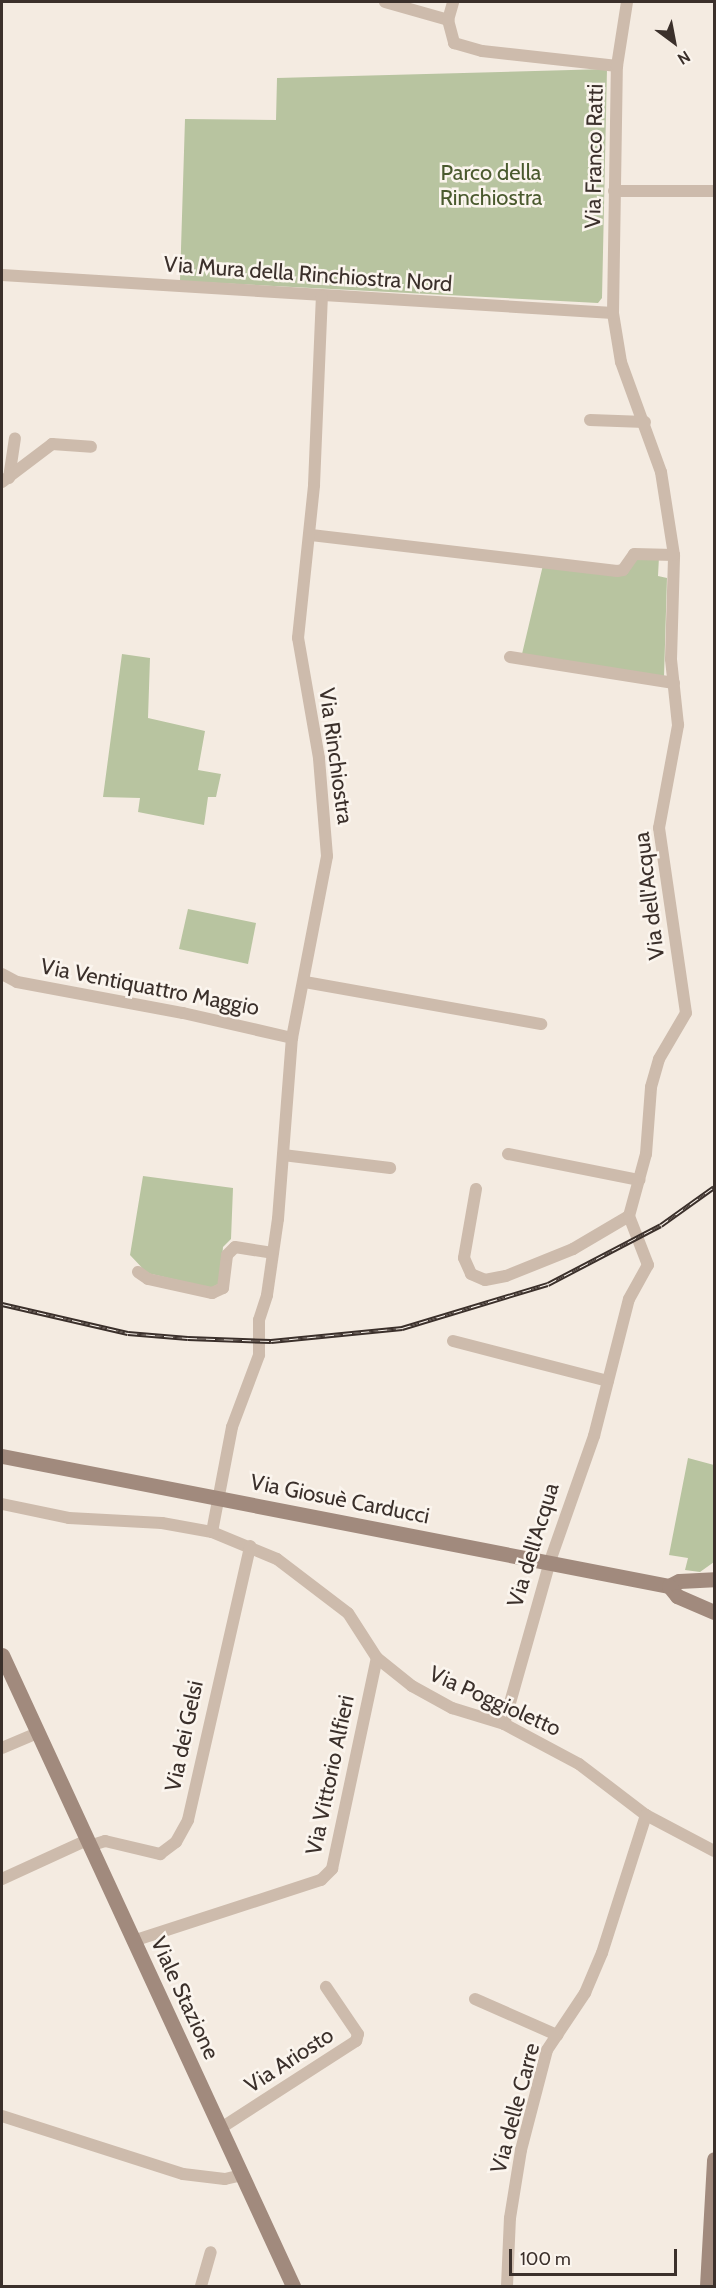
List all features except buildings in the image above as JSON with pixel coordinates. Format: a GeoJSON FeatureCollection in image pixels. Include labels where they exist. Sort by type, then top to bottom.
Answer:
{"type":"FeatureCollection","features":[{"type":"Feature","properties":{"kind":"main road","name":"Via Giosuè Carducci"},"geometry":{"type":"LineString","coordinates":[[2,1456],[550,1560],[669,1586],[679,1581],[714,1579]]}},
{"type":"Feature","properties":{"kind":"main road"},"geometry":{"type":"LineString","coordinates":[[714,1585],[711,1603],[714,1612]]}},
{"type":"Feature","properties":{"kind":"main road","name":"Via Giosuè Carducci"},"geometry":{"type":"LineString","coordinates":[[669,1586],[677,1596],[714,1612]]}},
{"type":"Feature","properties":{"kind":"main road","name":"Viale Stazione"},"geometry":{"type":"LineString","coordinates":[[2,1655],[243,2175],[292,2286]]}},
{"type":"Feature","properties":{"kind":"main road"},"geometry":{"type":"LineString","coordinates":[[707,2286],[714,2159]]}},
{"type":"Feature","properties":{"kind":"street"},"geometry":{"type":"LineString","coordinates":[[385,2],[448,20]]}},
{"type":"Feature","properties":{"kind":"street"},"geometry":{"type":"LineString","coordinates":[[453,2],[448,20],[454,43],[482,51],[617,66]]}},
{"type":"Feature","properties":{"kind":"street","name":"Via Franco Ratti"},"geometry":{"type":"LineString","coordinates":[[613,313],[617,66],[627,2]]}},
{"type":"Feature","properties":{"kind":"street"},"geometry":{"type":"LineString","coordinates":[[614,191],[714,191]]}},
{"type":"Feature","properties":{"kind":"street","name":"Via Mura della Rinchiostra Nord"},"geometry":{"type":"LineString","coordinates":[[2,275],[613,313]]}},
{"type":"Feature","properties":{"kind":"street","name":"Via Rinchiostra"},"geometry":{"type":"LineString","coordinates":[[212,1532],[232,1426],[259,1355],[259,1320],[273,1253],[292,1038],[327,856],[319,758],[298,638],[311,535],[322,296]]}},
{"type":"Feature","properties":{"kind":"street","name":"Via dell'Acqua"},"geometry":{"type":"LineString","coordinates":[[504,1724],[550,1560],[594,1436],[629,1299],[648,1265],[647,1255],[629,1219],[646,1154],[651,1087],[659,1059],[686,1013],[659,828],[678,725],[671,625],[676,591],[674,555],[661,472],[645,422],[621,362],[613,313]]}},
{"type":"Feature","properties":{"kind":"street"},"geometry":{"type":"LineString","coordinates":[[590,420],[645,422]]}},
{"type":"Feature","properties":{"kind":"street"},"geometry":{"type":"LineString","coordinates":[[5,480],[15,438]]}},
{"type":"Feature","properties":{"kind":"street"},"geometry":{"type":"LineString","coordinates":[[5,480],[20,471],[23,464],[52,444],[91,447]]}},
{"type":"Feature","properties":{"kind":"street"},"geometry":{"type":"LineString","coordinates":[[311,535],[617,572],[623,570],[634,554],[674,555]]}},
{"type":"Feature","properties":{"kind":"street"},"geometry":{"type":"LineString","coordinates":[[510,657],[674,683]]}},
{"type":"Feature","properties":{"kind":"street","name":"Via Ventiquattro Maggio"},"geometry":{"type":"LineString","coordinates":[[2,974],[17,982],[292,1038]]}},
{"type":"Feature","properties":{"kind":"street"},"geometry":{"type":"LineString","coordinates":[[304,982],[541,1024]]}},
{"type":"Feature","properties":{"kind":"street"},"geometry":{"type":"LineString","coordinates":[[508,1154],[639,1180]]}},
{"type":"Feature","properties":{"kind":"street"},"geometry":{"type":"LineString","coordinates":[[283,1155],[390,1168]]}},
{"type":"Feature","properties":{"kind":"street"},"geometry":{"type":"LineString","coordinates":[[476,1189],[464,1258],[471,1274],[485,1280],[506,1276],[573,1249],[629,1219]]}},
{"type":"Feature","properties":{"kind":"street"},"geometry":{"type":"LineString","coordinates":[[138,1272],[148,1279],[212,1293],[223,1288],[227,1255],[235,1247],[273,1253]]}},
{"type":"Feature","properties":{"kind":"street"},"geometry":{"type":"LineString","coordinates":[[453,1341],[608,1381]]}},
{"type":"Feature","properties":{"kind":"street","name":"Via Poggioletto"},"geometry":{"type":"LineString","coordinates":[[2,1504],[69,1518],[162,1523],[212,1532],[277,1559],[328,1594],[348,1613],[377,1658],[412,1686],[452,1708],[504,1724],[579,1764],[646,1815],[714,1851]]}},
{"type":"Feature","properties":{"kind":"street","name":"Via dei Gelsi"},"geometry":{"type":"LineString","coordinates":[[88,1843],[105,1841],[160,1854],[176,1842],[188,1820],[249,1546]]}},
{"type":"Feature","properties":{"kind":"street","name":"Via Vittorio Alfieri"},"geometry":{"type":"LineString","coordinates":[[133,1941],[321,1880],[332,1869],[377,1658]]}},
{"type":"Feature","properties":{"kind":"street"},"geometry":{"type":"LineString","coordinates":[[2,1748],[38,1733]]}},
{"type":"Feature","properties":{"kind":"street","name":"Via delle Carre"},"geometry":{"type":"LineString","coordinates":[[507,2286],[510,2218],[521,2150],[548,2050],[585,1993],[602,1953],[646,1815]]}},
{"type":"Feature","properties":{"kind":"street"},"geometry":{"type":"LineString","coordinates":[[2,1879],[88,1843]]}},
{"type":"Feature","properties":{"kind":"street","name":"Via Ariosto"},"geometry":{"type":"LineString","coordinates":[[221,2128],[356,2041],[358,2034],[326,1987]]}},
{"type":"Feature","properties":{"kind":"street","name":"Via delle Carre"},"geometry":{"type":"LineString","coordinates":[[475,1999],[557,2035]]}},
{"type":"Feature","properties":{"kind":"street"},"geometry":{"type":"LineString","coordinates":[[2,2116],[183,2174],[225,2179],[243,2175]]}},
{"type":"Feature","properties":{"kind":"street"},"geometry":{"type":"LineString","coordinates":[[201,2286],[211,2252]]}},
{"type":"Feature","properties":{"kind":"green space","name":"Parco della Rinchiostra"},"geometry":{"type":"Polygon","coordinates":[[[607,69],[602,298],[598,303],[180,281],[185,119],[276,120],[277,78],[607,69]]]}},
{"type":"Feature","properties":{"kind":"green space"},"geometry":{"type":"Polygon","coordinates":[[[659,557],[658,576],[667,578],[664,677],[522,654],[543,565],[627,574],[631,559],[659,557]]]}},
{"type":"Feature","properties":{"kind":"green space"},"geometry":{"type":"Polygon","coordinates":[[[122,654],[150,658],[148,718],[205,731],[198,770],[221,774],[216,797],[208,797],[204,825],[138,812],[140,798],[103,797],[122,654]]]}},
{"type":"Feature","properties":{"kind":"green space"},"geometry":{"type":"Polygon","coordinates":[[[188,909],[256,923],[248,964],[179,949],[188,909]]]}},
{"type":"Feature","properties":{"kind":"green space"},"geometry":{"type":"Polygon","coordinates":[[[143,1176],[233,1188],[231,1239],[223,1247],[220,1283],[211,1288],[147,1273],[130,1255],[143,1176]]]}},
{"type":"Feature","properties":{"kind":"green space"},"geometry":{"type":"Polygon","coordinates":[[[688,1458],[714,1465],[714,1562],[700,1572],[685,1570],[688,1558],[669,1555],[688,1458]]]}},
{"type":"Feature","properties":{"kind":"railway"},"geometry":{"type":"LineString","coordinates":[[2,1304],[128,1333],[188,1338],[271,1341],[402,1328],[548,1284],[661,1225],[714,1187]]}}]}
